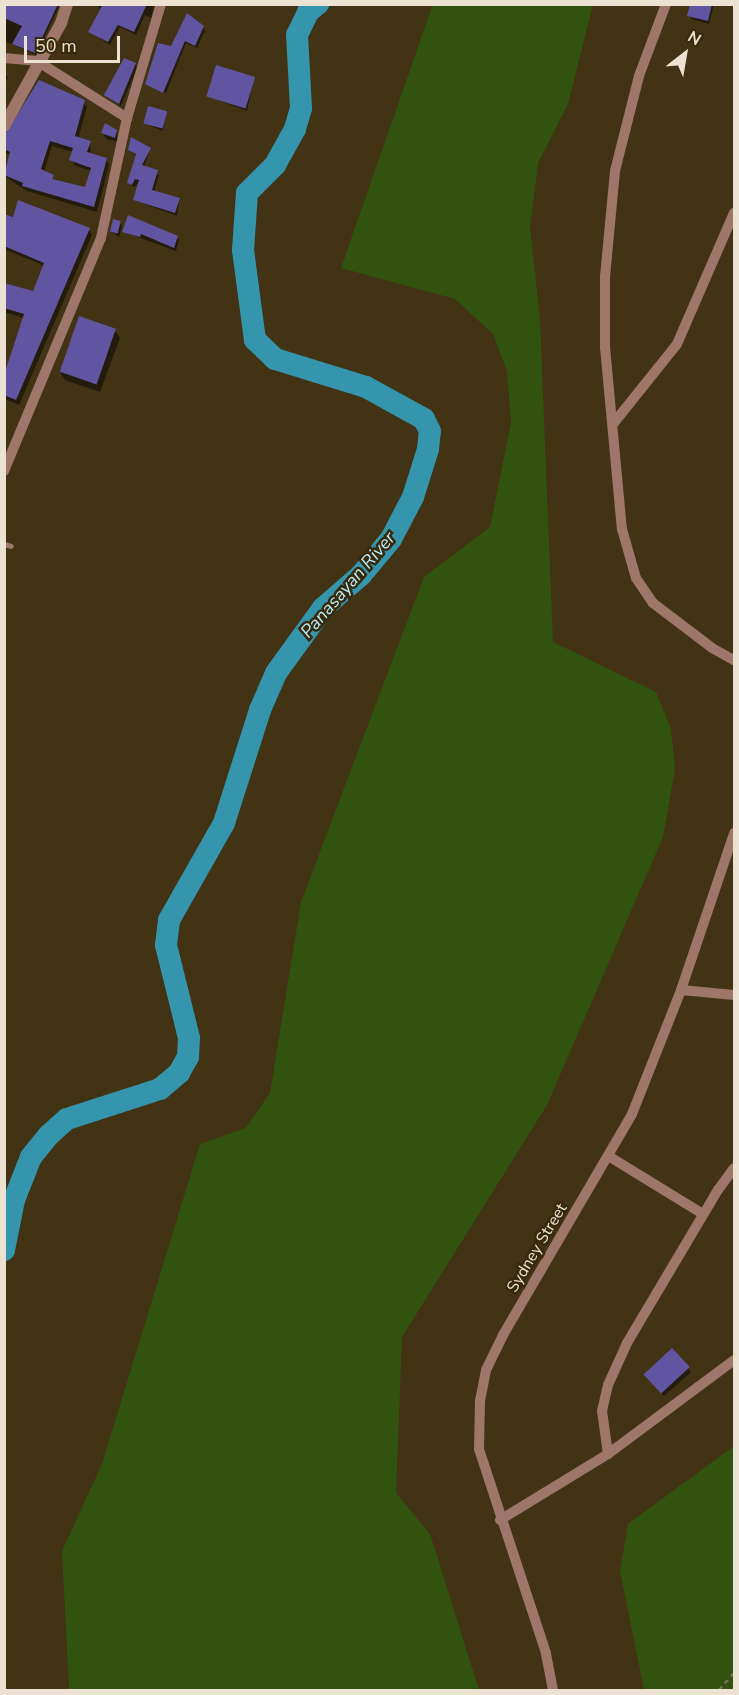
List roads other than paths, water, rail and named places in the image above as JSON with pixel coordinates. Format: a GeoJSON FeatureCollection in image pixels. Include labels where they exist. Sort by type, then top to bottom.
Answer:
{"type":"FeatureCollection","features":[{"type":"Feature","properties":{"kind":"street"},"geometry":{"type":"LineString","coordinates":[[4,126],[36,70],[37,61],[61,23],[67,4]]}},
{"type":"Feature","properties":{"kind":"street"},"geometry":{"type":"LineString","coordinates":[[4,471],[101,238],[127,118],[161,4]]}},
{"type":"Feature","properties":{"kind":"street"},"geometry":{"type":"LineString","coordinates":[[666,4],[639,76],[615,171],[605,277],[605,347],[622,529],[636,578],[653,603],[735,660]]}},
{"type":"Feature","properties":{"kind":"street"},"geometry":{"type":"LineString","coordinates":[[4,58],[37,61],[127,118]]}},
{"type":"Feature","properties":{"kind":"street"},"geometry":{"type":"LineString","coordinates":[[613,424],[677,344],[735,213]]}},
{"type":"Feature","properties":{"kind":"street","name":"Sydney Street"},"geometry":{"type":"LineString","coordinates":[[553,1690],[546,1653],[500,1521],[479,1449],[480,1401],[486,1370],[503,1335],[610,1157],[632,1114],[681,990],[735,833]]}},
{"type":"Feature","properties":{"kind":"street"},"geometry":{"type":"LineString","coordinates":[[681,990],[735,995]]}},
{"type":"Feature","properties":{"kind":"street"},"geometry":{"type":"LineString","coordinates":[[610,1157],[703,1214]]}},
{"type":"Feature","properties":{"kind":"street"},"geometry":{"type":"LineString","coordinates":[[608,1454],[602,1411],[608,1385],[627,1343],[703,1214],[735,1168]]}},
{"type":"Feature","properties":{"kind":"street"},"geometry":{"type":"LineString","coordinates":[[500,1521],[608,1454],[735,1360]]}},
{"type":"Feature","properties":{"kind":"waterway","name":"Panasayan River"},"geometry":{"type":"LineString","coordinates":[[4,1250],[14,1200],[31,1157],[49,1135],[67,1119],[160,1089],[179,1073],[188,1057],[189,1038],[166,945],[169,920],[224,823],[260,710],[276,673],[323,608],[361,575],[391,539],[413,497],[428,449],[430,431],[424,419],[366,387],[275,359],[255,340],[243,250],[247,193],[275,165],[295,129],[301,108],[297,35],[308,12],[318,4]]}}]}
